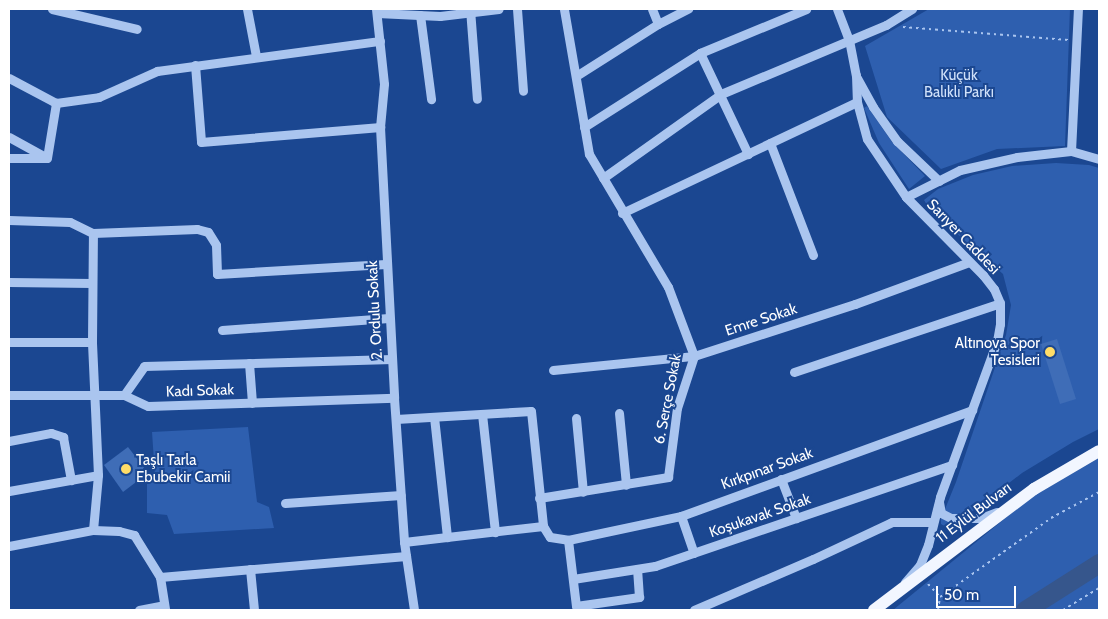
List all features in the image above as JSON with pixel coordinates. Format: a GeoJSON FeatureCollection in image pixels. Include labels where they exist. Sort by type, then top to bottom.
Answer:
{"type":"FeatureCollection","features":[{"type":"Feature","properties":{"kind":"main road","name":"11 Eylül Bulvarı"},"geometry":{"type":"LineString","coordinates":[[874,610],[1031,491],[1099,451]]}},
{"type":"Feature","properties":{"kind":"street"},"geometry":{"type":"LineString","coordinates":[[52,9],[77,12],[137,29]]}},
{"type":"Feature","properties":{"kind":"street"},"geometry":{"type":"LineString","coordinates":[[248,9],[256,56]]}},
{"type":"Feature","properties":{"kind":"street"},"geometry":{"type":"LineString","coordinates":[[376,11],[420,15],[499,9]]}},
{"type":"Feature","properties":{"kind":"street"},"geometry":{"type":"LineString","coordinates":[[517,9],[523,91]]}},
{"type":"Feature","properties":{"kind":"street","name":"6. Serçe Sokak"},"geometry":{"type":"LineString","coordinates":[[540,498],[668,477],[677,408],[694,356],[668,287],[622,213],[589,154],[564,9]]}},
{"type":"Feature","properties":{"kind":"street"},"geometry":{"type":"LineString","coordinates":[[652,9],[658,24]]}},
{"type":"Feature","properties":{"kind":"street"},"geometry":{"type":"LineString","coordinates":[[576,76],[658,24],[688,9]]}},
{"type":"Feature","properties":{"kind":"street"},"geometry":{"type":"LineString","coordinates":[[584,127],[700,53],[806,9]]}},
{"type":"Feature","properties":{"kind":"street","name":"Sarıyer Caddesi"},"geometry":{"type":"LineString","coordinates":[[836,9],[849,40],[856,75],[857,102],[867,139],[906,197],[994,289],[1000,303]]}},
{"type":"Feature","properties":{"kind":"street"},"geometry":{"type":"LineString","coordinates":[[603,178],[721,94],[886,26],[912,9]]}},
{"type":"Feature","properties":{"kind":"street"},"geometry":{"type":"LineString","coordinates":[[1071,151],[1078,9]]}},
{"type":"Feature","properties":{"kind":"street","name":"2. Ordulu Sokak"},"geometry":{"type":"LineString","coordinates":[[376,11],[384,84],[380,127],[394,398],[404,542],[414,610]]}},
{"type":"Feature","properties":{"kind":"street"},"geometry":{"type":"LineString","coordinates":[[469,11],[477,99]]}},
{"type":"Feature","properties":{"kind":"street"},"geometry":{"type":"LineString","coordinates":[[420,15],[431,99]]}},
{"type":"Feature","properties":{"kind":"street"},"geometry":{"type":"LineString","coordinates":[[9,78],[56,103],[99,97],[157,71],[256,56],[380,41]]}},
{"type":"Feature","properties":{"kind":"street"},"geometry":{"type":"LineString","coordinates":[[700,53],[748,154]]}},
{"type":"Feature","properties":{"kind":"street"},"geometry":{"type":"LineString","coordinates":[[195,65],[201,142],[380,127]]}},
{"type":"Feature","properties":{"kind":"street"},"geometry":{"type":"LineString","coordinates":[[856,75],[873,107],[897,141],[939,181]]}},
{"type":"Feature","properties":{"kind":"street"},"geometry":{"type":"LineString","coordinates":[[622,213],[857,102]]}},
{"type":"Feature","properties":{"kind":"street"},"geometry":{"type":"LineString","coordinates":[[48,158],[56,103]]}},
{"type":"Feature","properties":{"kind":"street"},"geometry":{"type":"LineString","coordinates":[[9,137],[48,158]]}},
{"type":"Feature","properties":{"kind":"street"},"geometry":{"type":"LineString","coordinates":[[770,144],[813,255]]}},
{"type":"Feature","properties":{"kind":"street"},"geometry":{"type":"LineString","coordinates":[[906,197],[960,170],[1017,157],[1071,151],[1099,159]]}},
{"type":"Feature","properties":{"kind":"street"},"geometry":{"type":"LineString","coordinates":[[9,158],[48,158]]}},
{"type":"Feature","properties":{"kind":"street"},"geometry":{"type":"LineString","coordinates":[[9,220],[70,222],[93,233],[197,229],[208,232],[216,245],[217,274],[386,264]]}},
{"type":"Feature","properties":{"kind":"street"},"geometry":{"type":"LineString","coordinates":[[93,233],[92,342],[98,475],[93,530]]}},
{"type":"Feature","properties":{"kind":"street","name":"Emre Sokak"},"geometry":{"type":"LineString","coordinates":[[553,370],[694,356],[855,304],[969,262]]}},
{"type":"Feature","properties":{"kind":"street"},"geometry":{"type":"LineString","coordinates":[[9,282],[92,283]]}},
{"type":"Feature","properties":{"kind":"street"},"geometry":{"type":"LineString","coordinates":[[794,372],[1000,303],[1000,324],[997,341],[940,497],[928,545],[920,565],[891,598]]}},
{"type":"Feature","properties":{"kind":"street"},"geometry":{"type":"LineString","coordinates":[[222,330],[389,318]]}},
{"type":"Feature","properties":{"kind":"street"},"geometry":{"type":"LineString","coordinates":[[9,342],[92,342]]}},
{"type":"Feature","properties":{"kind":"street"},"geometry":{"type":"LineString","coordinates":[[124,395],[144,366],[392,359]]}},
{"type":"Feature","properties":{"kind":"street"},"geometry":{"type":"LineString","coordinates":[[249,363],[252,403]]}},
{"type":"Feature","properties":{"kind":"street","name":"Kadı Sokak"},"geometry":{"type":"LineString","coordinates":[[9,395],[124,395],[148,406],[394,398]]}},
{"type":"Feature","properties":{"kind":"street","name":"Kırkpınar Sokak"},"geometry":{"type":"LineString","coordinates":[[568,540],[681,516],[972,410]]}},
{"type":"Feature","properties":{"kind":"street"},"geometry":{"type":"LineString","coordinates":[[396,419],[531,411],[543,526],[550,536],[568,540],[576,606],[639,596],[637,569]]}},
{"type":"Feature","properties":{"kind":"street"},"geometry":{"type":"LineString","coordinates":[[619,413],[626,485]]}},
{"type":"Feature","properties":{"kind":"street"},"geometry":{"type":"LineString","coordinates":[[482,414],[495,532]]}},
{"type":"Feature","properties":{"kind":"street"},"geometry":{"type":"LineString","coordinates":[[434,416],[447,537]]}},
{"type":"Feature","properties":{"kind":"street"},"geometry":{"type":"LineString","coordinates":[[576,418],[583,492]]}},
{"type":"Feature","properties":{"kind":"street"},"geometry":{"type":"LineString","coordinates":[[9,441],[51,433],[63,438],[71,480]]}},
{"type":"Feature","properties":{"kind":"street","name":"Koşukavak Sokak"},"geometry":{"type":"LineString","coordinates":[[572,579],[655,566],[952,464]]}},
{"type":"Feature","properties":{"kind":"street"},"geometry":{"type":"LineString","coordinates":[[9,491],[98,475]]}},
{"type":"Feature","properties":{"kind":"street"},"geometry":{"type":"LineString","coordinates":[[781,479],[796,518]]}},
{"type":"Feature","properties":{"kind":"street"},"geometry":{"type":"LineString","coordinates":[[940,497],[941,513],[951,518],[966,520],[994,514],[1031,491]]}},
{"type":"Feature","properties":{"kind":"street"},"geometry":{"type":"LineString","coordinates":[[285,503],[401,495]]}},
{"type":"Feature","properties":{"kind":"street"},"geometry":{"type":"LineString","coordinates":[[681,516],[694,553]]}},
{"type":"Feature","properties":{"kind":"street"},"geometry":{"type":"LineString","coordinates":[[694,610],[813,559],[892,522],[933,522]]}},
{"type":"Feature","properties":{"kind":"street"},"geometry":{"type":"LineString","coordinates":[[404,542],[543,526]]}},
{"type":"Feature","properties":{"kind":"street"},"geometry":{"type":"LineString","coordinates":[[9,546],[93,530],[119,531],[134,535],[160,577],[165,608],[138,610]]}},
{"type":"Feature","properties":{"kind":"street"},"geometry":{"type":"LineString","coordinates":[[160,577],[406,556]]}},
{"type":"Feature","properties":{"kind":"street"},"geometry":{"type":"LineString","coordinates":[[250,569],[254,610]]}},
{"type":"Feature","properties":{"kind":"path"},"geometry":{"type":"LineString","coordinates":[[886,26],[1077,41]]}},
{"type":"Feature","properties":{"kind":"path"},"geometry":{"type":"LineString","coordinates":[[938,610],[940,597],[1051,518],[1099,492]]}},
{"type":"Feature","properties":{"kind":"path"},"geometry":{"type":"LineString","coordinates":[[928,584],[940,597]]}},
{"type":"Feature","properties":{"kind":"path"},"geometry":{"type":"LineString","coordinates":[[1063,610],[1099,588]]}},
{"type":"Feature","properties":{"kind":"green space","name":"Küçük Balıklı Parkı"},"geometry":{"type":"Polygon","coordinates":[[[929,9],[1070,9],[1065,146],[997,149],[941,169],[887,117],[865,46],[929,9]]]}},
{"type":"Feature","properties":{"kind":"green space"},"geometry":{"type":"Polygon","coordinates":[[[867,106],[892,142],[925,176],[909,189],[879,143],[864,108],[867,106]]]}},
{"type":"Feature","properties":{"kind":"green space","name":"Altınova Spor Tesisleri"},"geometry":{"type":"Polygon","coordinates":[[[1056,163],[1089,165],[1099,168],[1099,429],[1073,442],[1022,473],[956,524],[946,527],[941,524],[941,519],[956,482],[1006,335],[1011,305],[1003,274],[930,210],[924,200],[938,189],[973,175],[1012,166],[1056,163]]]}},
{"type":"Feature","properties":{"kind":"green space"},"geometry":{"type":"Polygon","coordinates":[[[248,427],[257,502],[269,507],[274,528],[174,534],[167,515],[147,513],[147,484],[155,476],[152,432],[248,427]]]}},
{"type":"Feature","properties":{"kind":"green space"},"geometry":{"type":"Polygon","coordinates":[[[1099,458],[1099,610],[893,610],[1030,498],[1099,458]]]}},
{"type":"Feature","properties":{"kind":"building"},"geometry":{"type":"Polygon","coordinates":[[[1057,339],[1076,399],[1060,404],[1041,344],[1057,339]]]}},
{"type":"Feature","properties":{"kind":"building","name":"Taşlı Tarla Ebubekir Camii"},"geometry":{"type":"Polygon","coordinates":[[[128,447],[148,473],[123,492],[104,465],[128,447]]]}},
{"type":"Feature","properties":{"kind":"waterway"},"geometry":{"type":"LineString","coordinates":[[1025,610],[1099,563]]}},
{"type":"Feature","properties":{"kind":"place","name":"Altınova Spor Tesisleri"},"geometry":{"type":"Point","coordinates":[1050,352]}},
{"type":"Feature","properties":{"kind":"place","name":"Taşlı Tarla Ebubekir Camii"},"geometry":{"type":"Point","coordinates":[126,469]}}]}
